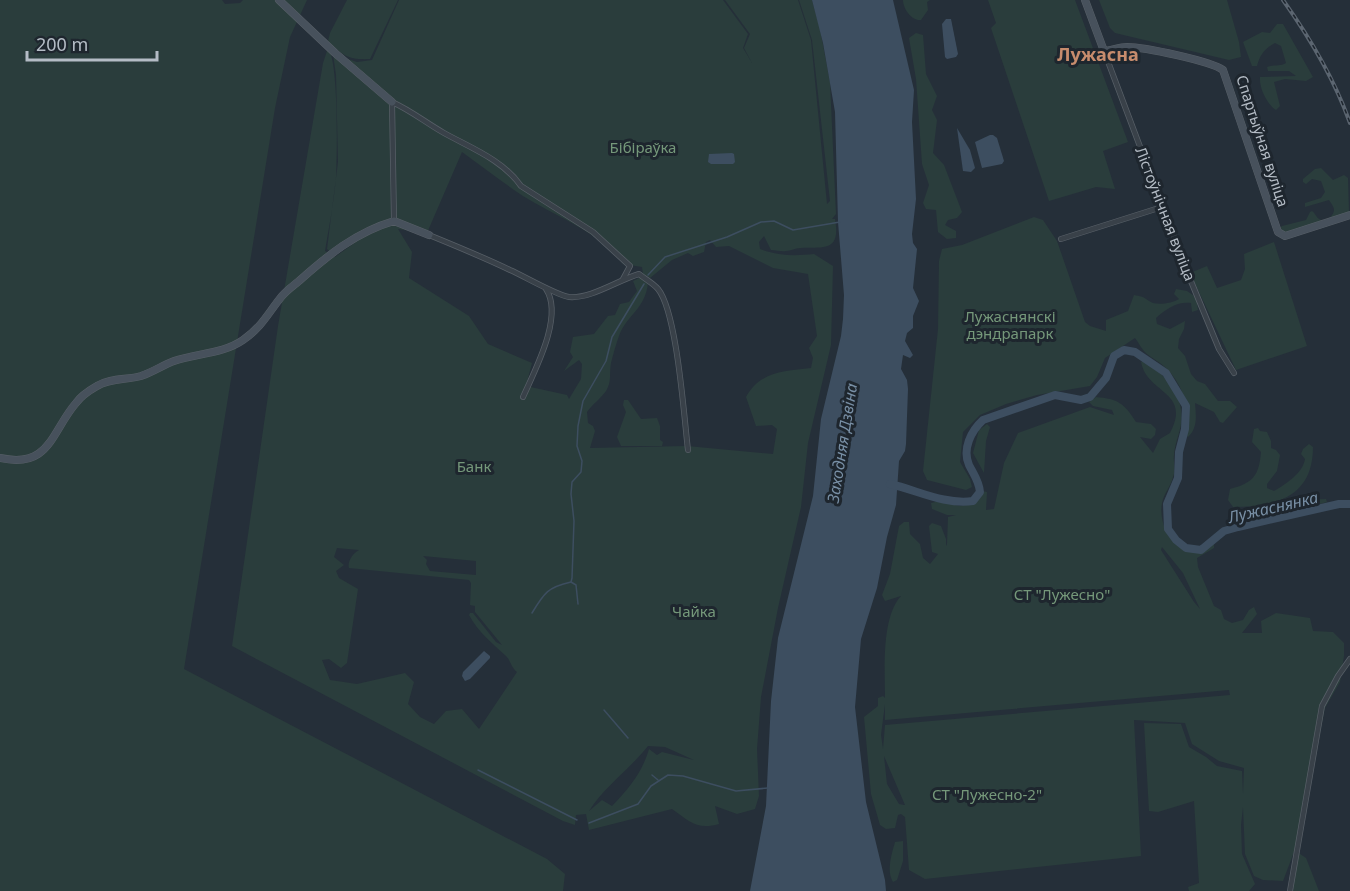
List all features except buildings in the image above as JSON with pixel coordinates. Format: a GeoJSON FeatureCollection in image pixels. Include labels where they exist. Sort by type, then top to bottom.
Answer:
{"type":"FeatureCollection","features":[{"type":"Feature","properties":{"kind":"street"},"geometry":{"type":"LineString","coordinates":[[279,0],[335,53],[392,102],[411,110],[446,134],[477,149],[516,178],[521,186],[593,232],[659,290],[666,310],[681,382],[688,450]]}},
{"type":"Feature","properties":{"kind":"street"},"geometry":{"type":"LineString","coordinates":[[1085,0],[1104,51]]}},
{"type":"Feature","properties":{"kind":"street","name":"Спартыўная вуліца"},"geometry":{"type":"LineString","coordinates":[[1104,51],[1132,47],[1203,62],[1218,66],[1223,70],[1278,232],[1285,236],[1350,216]]}},
{"type":"Feature","properties":{"kind":"street","name":"Лістоўнічная вуліца"},"geometry":{"type":"LineString","coordinates":[[1104,51],[1162,207],[1218,346],[1234,373]]}},
{"type":"Feature","properties":{"kind":"street"},"geometry":{"type":"LineString","coordinates":[[392,102],[394,221]]}},
{"type":"Feature","properties":{"kind":"street"},"geometry":{"type":"LineString","coordinates":[[1062,239],[1162,207]]}},
{"type":"Feature","properties":{"kind":"street"},"geometry":{"type":"LineString","coordinates":[[0,458],[13,461],[26,460],[40,454],[52,441],[77,401],[99,385],[140,376],[174,361],[229,348],[241,341],[264,322],[284,294],[332,252],[370,230],[394,221],[545,286],[556,293],[570,297],[608,287],[639,274]]}},
{"type":"Feature","properties":{"kind":"street"},"geometry":{"type":"LineString","coordinates":[[623,279],[630,266]]}},
{"type":"Feature","properties":{"kind":"street"},"geometry":{"type":"LineString","coordinates":[[523,397],[550,327],[550,295],[545,286]]}},
{"type":"Feature","properties":{"kind":"street"},"geometry":{"type":"LineString","coordinates":[[1290,891],[1322,706],[1350,659]]}},
{"type":"Feature","properties":{"kind":"green space"},"geometry":{"type":"Polygon","coordinates":[[[0,0],[222,0],[225,4],[240,3],[243,0],[307,0],[290,37],[275,108],[184,669],[547,859],[565,874],[563,891],[0,891],[0,0]]]}},
{"type":"Feature","properties":{"kind":"green space"},"geometry":{"type":"Polygon","coordinates":[[[347,0],[398,0],[370,59],[347,56],[328,41],[347,0]]]}},
{"type":"Feature","properties":{"kind":"green space"},"geometry":{"type":"Polygon","coordinates":[[[399,0],[723,0],[748,34],[743,48],[752,63],[744,48],[750,34],[725,0],[798,0],[811,40],[827,204],[830,201],[812,40],[799,0],[812,0],[830,82],[836,214],[832,219],[835,219],[835,237],[829,246],[784,251],[771,250],[764,236],[759,242],[760,249],[787,255],[814,254],[833,266],[831,345],[808,443],[801,507],[761,697],[757,749],[759,796],[755,809],[737,814],[715,806],[719,824],[711,826],[694,824],[672,809],[589,830],[586,814],[576,815],[575,825],[563,821],[232,646],[278,326],[323,63],[328,48],[332,57],[336,89],[336,180],[338,162],[336,75],[333,54],[357,62],[372,60],[399,0]],[[462,152],[427,233],[398,229],[412,252],[409,278],[469,316],[488,344],[532,363],[526,386],[567,395],[569,399],[581,379],[582,364],[579,360],[564,371],[573,357],[570,352],[573,337],[594,334],[608,316],[615,315],[620,304],[629,302],[637,291],[633,281],[641,277],[648,283],[640,306],[626,322],[619,336],[611,363],[608,388],[587,412],[588,423],[595,431],[590,448],[687,446],[773,454],[777,429],[772,425],[756,426],[746,397],[758,382],[766,377],[811,368],[813,358],[809,348],[817,336],[808,274],[773,268],[729,246],[716,247],[710,240],[706,242],[704,252],[693,256],[688,253],[672,260],[650,278],[643,274],[642,267],[623,264],[602,242],[523,196],[462,152]],[[332,210],[325,251],[335,257],[356,242],[334,255],[327,249],[332,210]],[[337,548],[334,557],[344,565],[336,571],[339,578],[358,589],[347,663],[341,668],[329,659],[322,660],[330,680],[357,684],[405,673],[414,682],[408,704],[420,717],[434,724],[446,711],[462,709],[479,729],[517,672],[508,658],[481,632],[469,615],[473,613],[496,642],[502,645],[475,612],[475,606],[470,605],[471,583],[469,580],[349,568],[351,558],[359,550],[337,548]],[[423,556],[427,560],[426,564],[430,571],[476,575],[476,561],[423,556]],[[648,746],[602,794],[589,811],[602,800],[612,806],[634,780],[643,766],[649,749],[657,755],[662,752],[694,760],[665,747],[648,746]]]}},
{"type":"Feature","properties":{"kind":"green space"},"geometry":{"type":"Polygon","coordinates":[[[903,0],[930,0],[927,2],[928,10],[921,20],[918,20],[909,14],[903,0]]]}},
{"type":"Feature","properties":{"kind":"green space"},"geometry":{"type":"Polygon","coordinates":[[[988,0],[1075,0],[1128,142],[1103,151],[1115,189],[1096,187],[1049,201],[991,28],[996,23],[988,0]]]}},
{"type":"Feature","properties":{"kind":"green space"},"geometry":{"type":"Polygon","coordinates":[[[1099,0],[1227,0],[1241,57],[1229,60],[1115,33],[1110,28],[1099,0]]]}},
{"type":"Feature","properties":{"kind":"green space"},"geometry":{"type":"Polygon","coordinates":[[[1277,24],[1283,24],[1313,77],[1306,81],[1285,79],[1274,82],[1280,106],[1276,110],[1264,95],[1260,77],[1296,76],[1289,71],[1268,71],[1267,67],[1286,63],[1281,46],[1275,43],[1271,45],[1263,53],[1257,66],[1252,66],[1243,42],[1262,32],[1270,33],[1277,24]]]}},
{"type":"Feature","properties":{"kind":"green space"},"geometry":{"type":"Polygon","coordinates":[[[916,33],[923,35],[926,74],[937,96],[932,110],[937,120],[933,153],[944,165],[962,212],[957,218],[948,220],[945,225],[956,231],[956,238],[947,239],[938,232],[936,210],[926,209],[923,203],[929,185],[922,164],[916,79],[909,38],[916,33]]]}},
{"type":"Feature","properties":{"kind":"green space"},"geometry":{"type":"Polygon","coordinates":[[[1321,168],[1333,180],[1344,175],[1348,178],[1349,212],[1286,234],[1282,233],[1280,228],[1282,226],[1306,220],[1312,211],[1321,220],[1329,218],[1334,212],[1329,200],[1305,207],[1305,203],[1321,198],[1325,192],[1321,181],[1312,179],[1306,184],[1303,182],[1303,179],[1315,169],[1321,168]]]}},
{"type":"Feature","properties":{"kind":"green space","name":"Лужаснянскі дэндрапарк"},"geometry":{"type":"Polygon","coordinates":[[[1034,217],[1043,220],[1057,241],[1085,322],[1090,326],[1106,331],[1106,320],[1128,311],[1134,295],[1159,304],[1179,299],[1174,294],[1176,289],[1187,291],[1196,297],[1198,310],[1192,312],[1191,303],[1176,304],[1156,318],[1157,324],[1170,329],[1185,321],[1178,348],[1185,356],[1191,374],[1197,381],[1205,384],[1218,401],[1230,401],[1237,407],[1223,423],[1214,412],[1195,403],[1195,425],[1188,437],[1186,435],[1186,407],[1178,383],[1166,368],[1145,352],[1135,338],[1105,358],[1097,377],[1090,386],[1037,395],[980,415],[963,432],[960,462],[972,487],[966,490],[927,480],[923,471],[938,329],[939,261],[942,249],[962,245],[1034,217]]]}},
{"type":"Feature","properties":{"kind":"green space"},"geometry":{"type":"Polygon","coordinates":[[[1274,242],[1307,346],[1236,370],[1190,273],[1207,266],[1217,288],[1241,280],[1245,269],[1244,254],[1274,242]]]}},
{"type":"Feature","properties":{"kind":"green space"},"geometry":{"type":"Polygon","coordinates":[[[1143,361],[1162,375],[1177,394],[1182,416],[1175,449],[1174,474],[1163,499],[1162,515],[1167,534],[1180,547],[1197,551],[1214,544],[1214,548],[1197,558],[1198,567],[1214,606],[1221,610],[1224,619],[1232,623],[1243,620],[1249,610],[1254,607],[1257,614],[1242,633],[1262,633],[1261,621],[1276,613],[1310,618],[1313,631],[1333,632],[1344,643],[1340,682],[1325,708],[1297,844],[1283,881],[1263,880],[1254,876],[1245,854],[1243,807],[1242,854],[1255,884],[1249,891],[1189,891],[1188,887],[1199,883],[1194,801],[1158,812],[1149,811],[1144,723],[1181,724],[1189,747],[1217,766],[1242,771],[1243,794],[1244,768],[1219,761],[1192,744],[1185,723],[1134,720],[1141,856],[925,879],[909,870],[905,817],[898,815],[895,828],[886,829],[880,825],[871,794],[864,717],[878,706],[878,698],[883,696],[885,698],[887,631],[890,617],[901,596],[885,601],[882,595],[890,574],[899,526],[904,522],[909,522],[910,534],[920,544],[923,558],[930,564],[938,554],[932,552],[929,526],[932,523],[941,526],[946,546],[948,517],[956,515],[947,515],[932,509],[931,503],[945,502],[963,506],[975,500],[982,491],[987,492],[986,510],[994,509],[1004,463],[1018,433],[1090,407],[1114,415],[1112,410],[1093,406],[1089,402],[1096,397],[1120,403],[1136,422],[1151,424],[1156,429],[1155,435],[1151,439],[1140,437],[1153,453],[1160,439],[1170,433],[1176,409],[1166,394],[1145,373],[1141,362],[1143,361]],[[1162,547],[1161,550],[1200,609],[1183,573],[1162,547]],[[1229,690],[885,720],[885,704],[881,735],[883,749],[885,725],[1230,695],[1229,690]],[[884,756],[887,784],[899,804],[905,805],[884,756]]]}},
{"type":"Feature","properties":{"kind":"green space"},"geometry":{"type":"Polygon","coordinates":[[[624,400],[628,400],[641,419],[657,418],[662,446],[621,446],[617,437],[626,412],[623,405],[624,400]]]}},
{"type":"Feature","properties":{"kind":"green space"},"geometry":{"type":"Polygon","coordinates":[[[987,424],[990,427],[986,441],[984,473],[973,453],[979,430],[987,424]]]}},
{"type":"Feature","properties":{"kind":"green space"},"geometry":{"type":"Polygon","coordinates":[[[1258,428],[1260,431],[1267,432],[1271,448],[1280,455],[1277,471],[1267,484],[1267,488],[1274,491],[1301,469],[1305,459],[1301,454],[1309,444],[1313,447],[1307,477],[1289,496],[1277,501],[1264,505],[1233,507],[1228,500],[1230,489],[1249,481],[1259,467],[1261,452],[1252,442],[1254,429],[1258,428]]]}},
{"type":"Feature","properties":{"kind":"green space"},"geometry":{"type":"Polygon","coordinates":[[[1326,499],[1327,502],[1288,513],[1242,521],[1243,514],[1260,509],[1290,507],[1306,500],[1326,499]]]}},
{"type":"Feature","properties":{"kind":"green space"},"geometry":{"type":"Polygon","coordinates":[[[903,841],[903,861],[897,880],[893,882],[890,867],[892,851],[895,842],[903,841]]]}},
{"type":"Feature","properties":{"kind":"green space"},"geometry":{"type":"Polygon","coordinates":[[[1297,852],[1306,858],[1319,891],[1293,891],[1297,852]]]}},
{"type":"Feature","properties":{"kind":"water","name":"Заходняя Дзвіна"},"geometry":{"type":"Polygon","coordinates":[[[812,0],[893,0],[914,90],[912,122],[916,199],[912,234],[913,243],[917,249],[913,288],[919,301],[913,316],[913,328],[907,333],[905,341],[913,355],[910,358],[903,355],[901,369],[907,380],[908,389],[906,444],[899,461],[896,505],[877,588],[861,639],[855,707],[866,802],[886,891],[750,891],[766,806],[771,701],[778,638],[813,496],[821,419],[843,319],[844,295],[838,222],[835,112],[823,43],[812,0]]]}},
{"type":"Feature","properties":{"kind":"water"},"geometry":{"type":"Polygon","coordinates":[[[946,19],[951,19],[958,54],[956,57],[947,59],[942,24],[946,19]]]}},
{"type":"Feature","properties":{"kind":"water"},"geometry":{"type":"Polygon","coordinates":[[[957,128],[970,150],[975,168],[971,172],[963,171],[957,128]]]}},
{"type":"Feature","properties":{"kind":"water"},"geometry":{"type":"Polygon","coordinates":[[[990,135],[997,138],[1004,161],[1002,164],[982,168],[975,142],[990,135]]]}},
{"type":"Feature","properties":{"kind":"water"},"geometry":{"type":"Polygon","coordinates":[[[732,153],[735,162],[733,164],[708,162],[709,154],[732,153]]]}},
{"type":"Feature","properties":{"kind":"water"},"geometry":{"type":"Polygon","coordinates":[[[484,651],[490,658],[470,679],[465,681],[462,676],[463,672],[484,651]]]}},
{"type":"Feature","properties":{"kind":"waterway"},"geometry":{"type":"LineString","coordinates":[[648,275],[665,257],[727,237],[761,222],[774,221],[793,230],[840,222]]}},
{"type":"Feature","properties":{"kind":"waterway"},"geometry":{"type":"LineString","coordinates":[[532,613],[547,592],[571,582],[574,521],[571,494],[572,482],[581,472],[582,461],[577,446],[583,401],[606,361],[612,337],[644,284]]}},
{"type":"Feature","properties":{"kind":"waterway","name":"Лужаснянка"},"geometry":{"type":"LineString","coordinates":[[890,484],[941,499],[973,501],[980,492],[967,459],[967,447],[971,435],[983,420],[1055,395],[1081,400],[1090,397],[1106,378],[1114,356],[1124,350],[1135,352],[1166,373],[1186,406],[1185,429],[1179,452],[1178,478],[1167,504],[1168,529],[1186,548],[1201,550],[1224,531],[1238,527],[1339,504],[1350,504]]}},
{"type":"Feature","properties":{"kind":"waterway"},"geometry":{"type":"LineString","coordinates":[[571,582],[576,585],[578,604]]}},
{"type":"Feature","properties":{"kind":"waterway"},"geometry":{"type":"LineString","coordinates":[[604,710],[628,738]]}},
{"type":"Feature","properties":{"kind":"waterway"},"geometry":{"type":"LineString","coordinates":[[478,770],[577,820]]}},
{"type":"Feature","properties":{"kind":"waterway"},"geometry":{"type":"LineString","coordinates":[[652,775],[658,780]]}},
{"type":"Feature","properties":{"kind":"waterway"},"geometry":{"type":"LineString","coordinates":[[589,823],[638,804],[651,786],[668,775],[683,776],[736,791],[768,788]]}},
{"type":"Feature","properties":{"kind":"railway"},"geometry":{"type":"LineString","coordinates":[[1283,0],[1321,59],[1350,123]]}},
{"type":"Feature","properties":{"kind":"district","name":"Лужасна"},"geometry":{"type":"Point","coordinates":[1098,55]}},
{"type":"Feature","properties":{"kind":"park label","name":"Бібіраўка"},"geometry":{"type":"Point","coordinates":[643,148]}},
{"type":"Feature","properties":{"kind":"park label","name":"Банк"},"geometry":{"type":"Point","coordinates":[474,467]}},
{"type":"Feature","properties":{"kind":"park label","name":"СТ \"Лужесно\""},"geometry":{"type":"Point","coordinates":[1062,595]}},
{"type":"Feature","properties":{"kind":"park label","name":"Чайка"},"geometry":{"type":"Point","coordinates":[694,612]}},
{"type":"Feature","properties":{"kind":"park label","name":"СТ \"Лужесно-2\""},"geometry":{"type":"Point","coordinates":[987,795]}}]}
